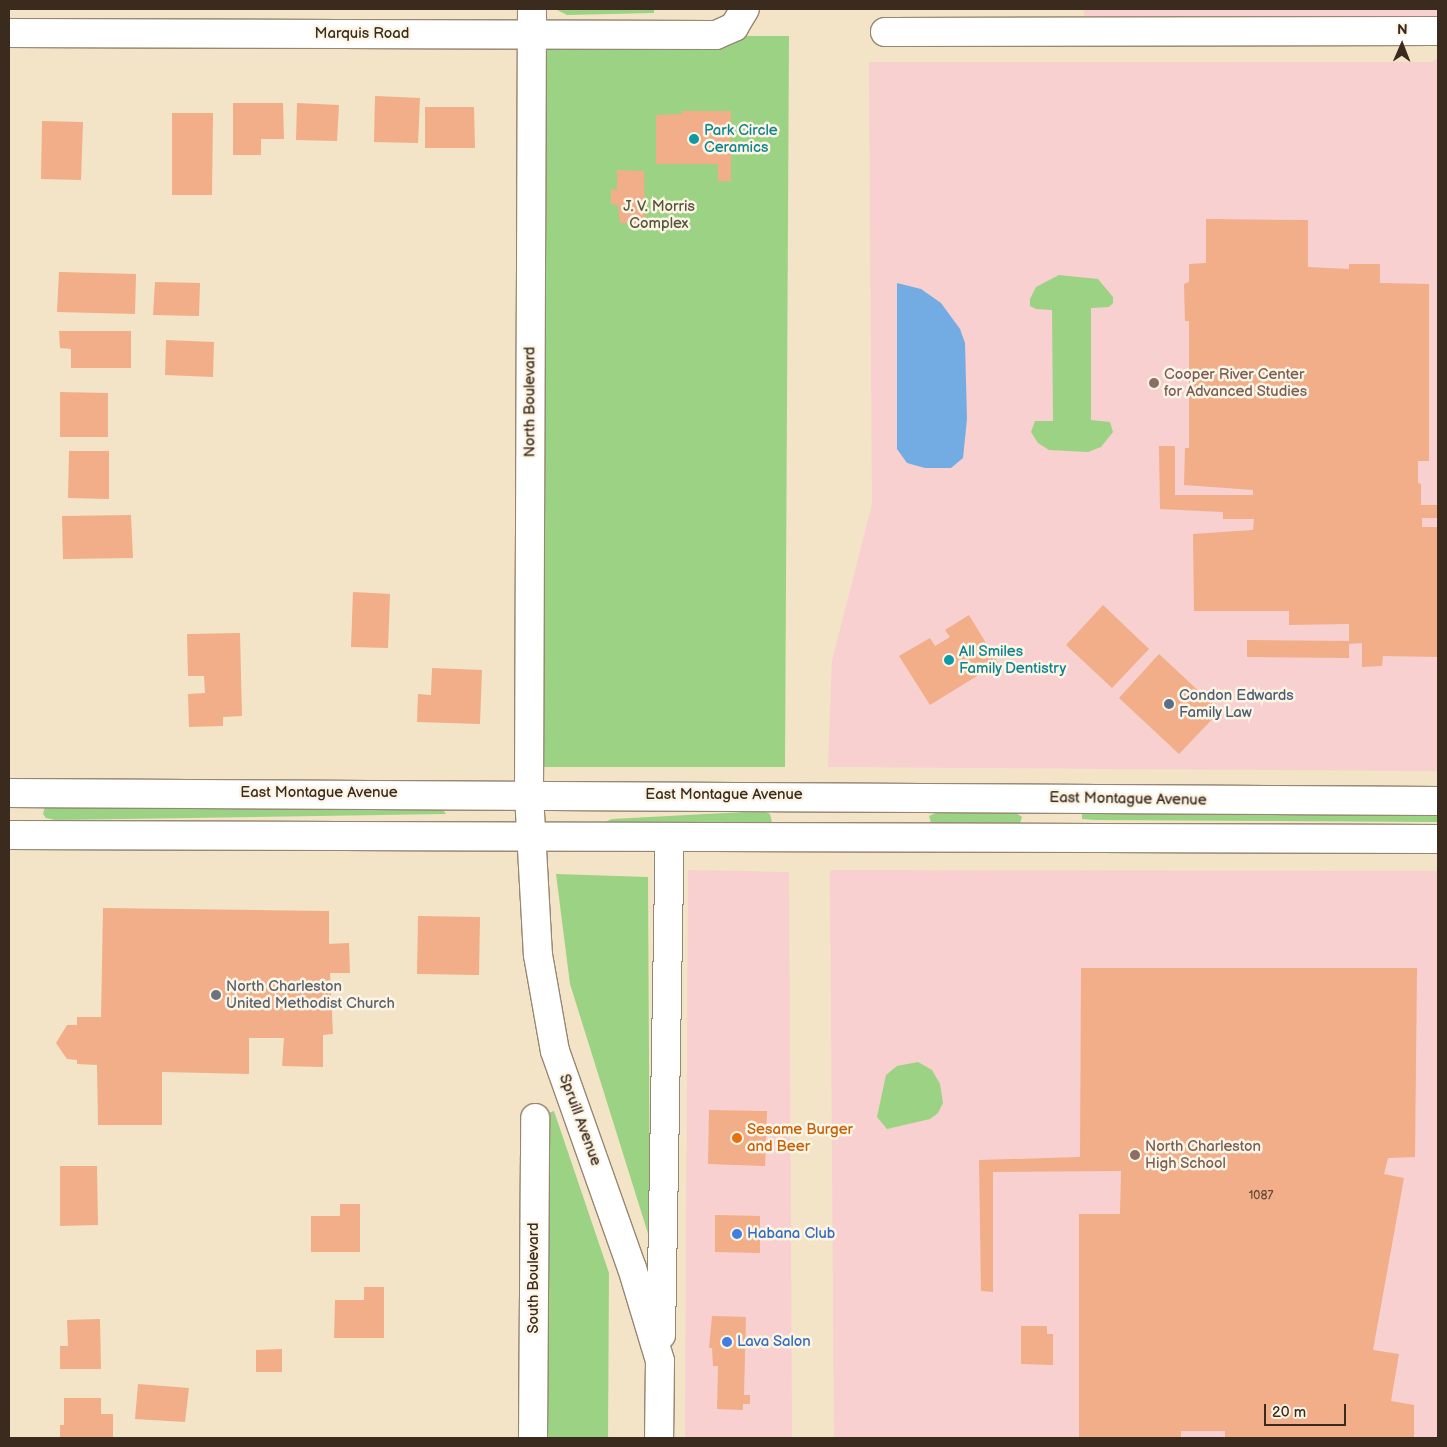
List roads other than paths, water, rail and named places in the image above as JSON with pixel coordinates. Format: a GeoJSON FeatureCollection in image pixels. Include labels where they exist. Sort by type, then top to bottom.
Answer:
{"type":"FeatureCollection","features":[{"type":"Feature","properties":{"kind":"street","name":"Marquis Road"},"geometry":{"type":"LineString","coordinates":[[9,33],[532,22],[716,35],[734,27],[746,9]]}},
{"type":"Feature","properties":{"kind":"street"},"geometry":{"type":"LineString","coordinates":[[885,32],[1084,20],[1438,32]]}},
{"type":"Feature","properties":{"kind":"street","name":"North Boulevard"},"geometry":{"type":"LineString","coordinates":[[529,795],[532,22]]}},
{"type":"Feature","properties":{"kind":"street","name":"East Montague Avenue"},"geometry":{"type":"LineString","coordinates":[[9,793],[1438,802]]}},
{"type":"Feature","properties":{"kind":"street","name":"Spruill Avenue"},"geometry":{"type":"LineString","coordinates":[[529,795],[538,955],[555,1051],[632,1268],[660,1361],[659,1438]]}},
{"type":"Feature","properties":{"kind":"street"},"geometry":{"type":"LineString","coordinates":[[9,836],[670,839],[1438,839]]}},
{"type":"Feature","properties":{"kind":"street"},"geometry":{"type":"LineString","coordinates":[[660,1361],[670,839]]}},
{"type":"Feature","properties":{"kind":"street","name":"South Boulevard"},"geometry":{"type":"LineString","coordinates":[[532,1438],[535,1118]]}},
{"type":"Feature","properties":{"kind":"water"},"geometry":{"type":"Polygon","coordinates":[[[897,283],[921,289],[941,303],[960,329],[965,343],[967,419],[963,458],[951,468],[925,468],[907,463],[897,449],[897,283]]]}},
{"type":"Feature","properties":{"kind":"place","name":"Park Circle Ceramics"},"geometry":{"type":"Point","coordinates":[694,139]}},
{"type":"Feature","properties":{"kind":"place","name":"Cooper River Center for Advanced Studies"},"geometry":{"type":"Point","coordinates":[1154,383]}},
{"type":"Feature","properties":{"kind":"place","name":"All Smiles Family Dentistry"},"geometry":{"type":"Point","coordinates":[949,660]}},
{"type":"Feature","properties":{"kind":"place","name":"Condon Edwards Family Law"},"geometry":{"type":"Point","coordinates":[1169,704]}},
{"type":"Feature","properties":{"kind":"place","name":"North Charleston United Methodist Church"},"geometry":{"type":"Point","coordinates":[216,995]}},
{"type":"Feature","properties":{"kind":"place","name":"Sesame Burger and Beer"},"geometry":{"type":"Point","coordinates":[737,1138]}},
{"type":"Feature","properties":{"kind":"place","name":"North Charleston High School"},"geometry":{"type":"Point","coordinates":[1135,1155]}},
{"type":"Feature","properties":{"kind":"place","name":"Habana Club"},"geometry":{"type":"Point","coordinates":[737,1234]}},
{"type":"Feature","properties":{"kind":"place","name":"Lava Salon"},"geometry":{"type":"Point","coordinates":[727,1342]}},
{"type":"Feature","properties":{"kind":"park label","name":"J. V. Morris Complex"},"geometry":{"type":"Point","coordinates":[659,214]}}]}
